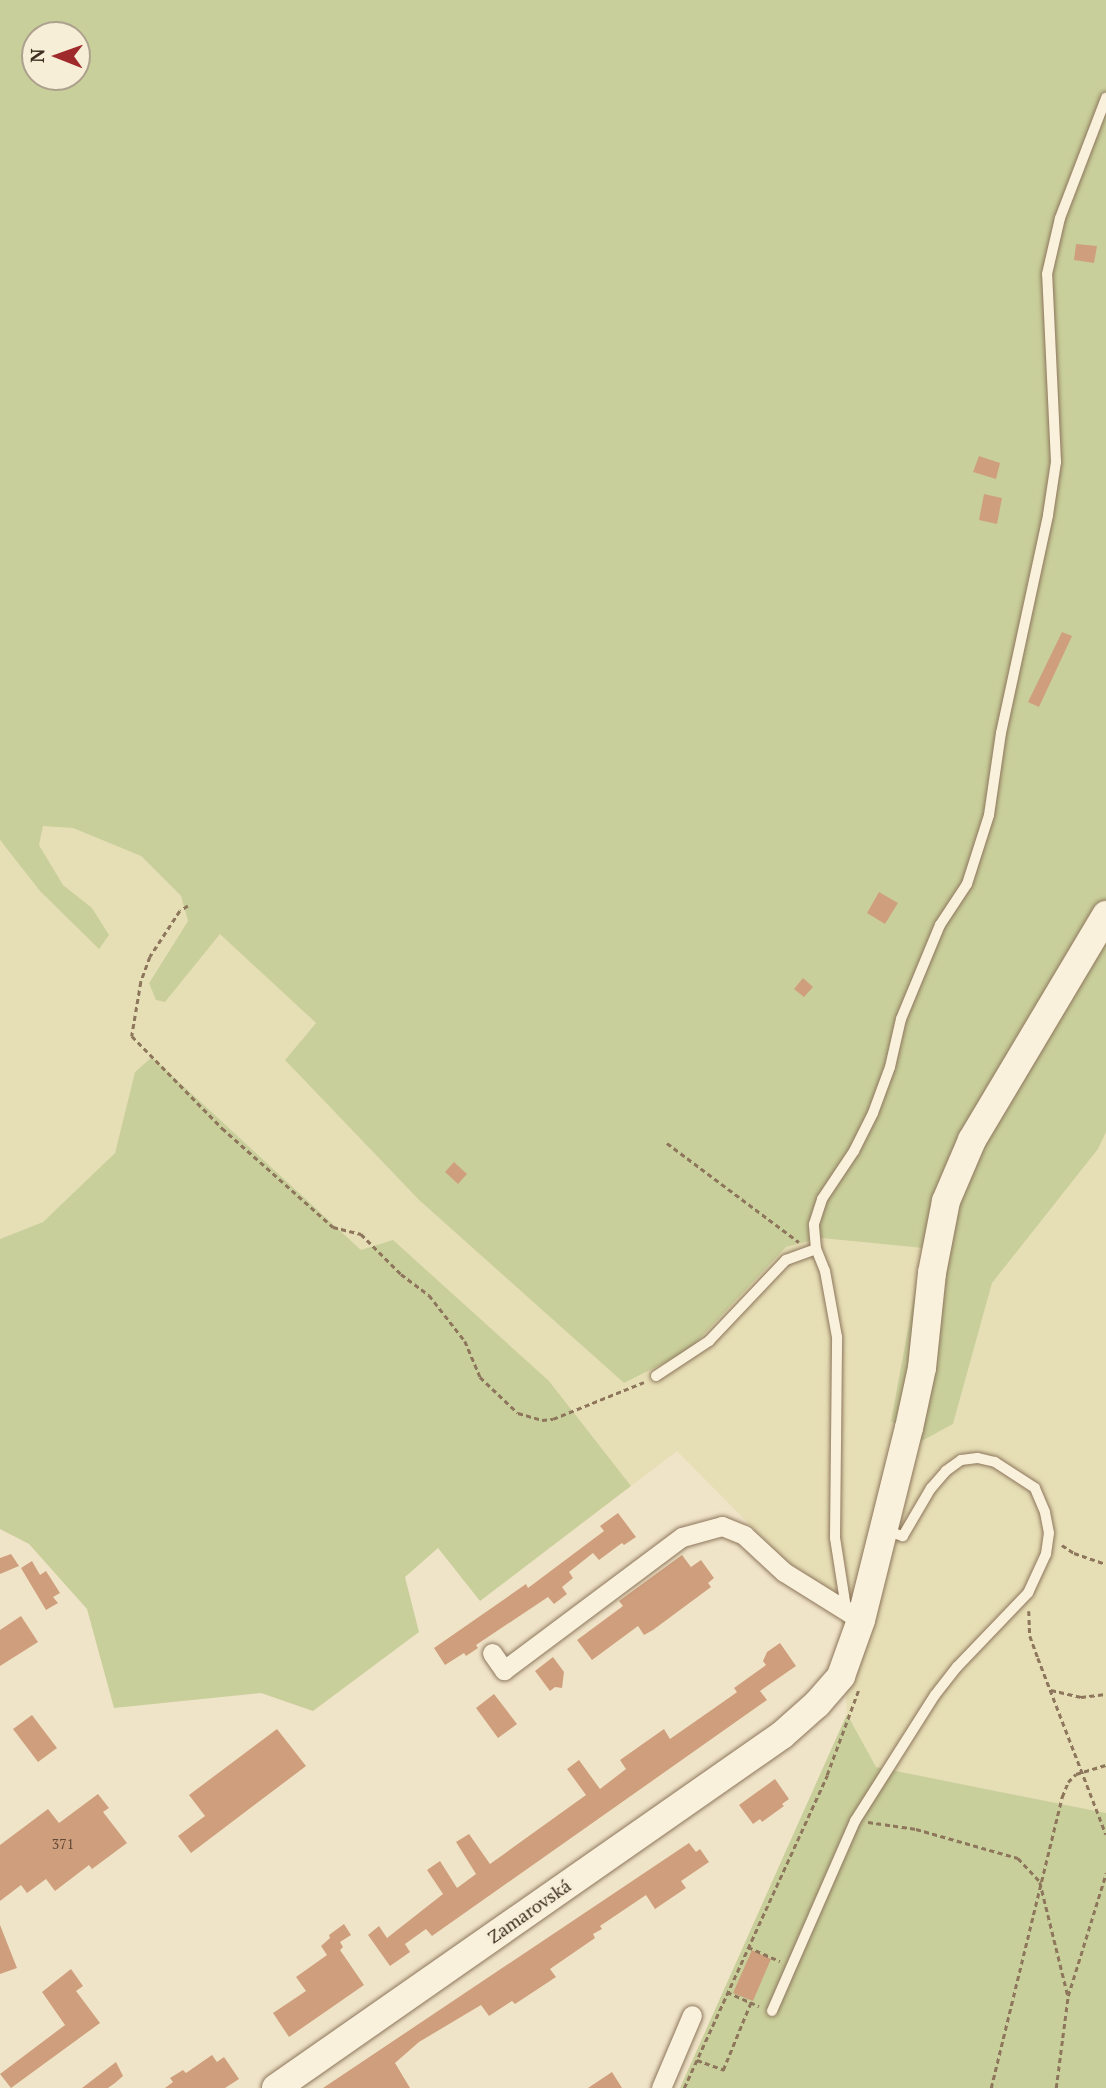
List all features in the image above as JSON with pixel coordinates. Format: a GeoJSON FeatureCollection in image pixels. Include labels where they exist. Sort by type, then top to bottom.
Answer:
{"type":"FeatureCollection","features":[{"type":"Feature","properties":{"kind":"main road","name":"Zamarovská"},"geometry":{"type":"LineString","coordinates":[[275,2088],[782,1734],[817,1704],[841,1676],[854,1616],[884,1531],[922,1368],[932,1273],[946,1201],[972,1140],[1106,915]]}},
{"type":"Feature","properties":{"kind":"street"},"geometry":{"type":"LineString","coordinates":[[492,1653],[504,1670],[682,1537],[722,1526],[744,1535],[784,1572],[854,1616]]}},
{"type":"Feature","properties":{"kind":"street"},"geometry":{"type":"LineString","coordinates":[[661,2088],[691,2015]]}},
{"type":"Feature","properties":{"kind":"lane"},"geometry":{"type":"LineString","coordinates":[[854,1616],[835,1538],[837,1337],[825,1271],[816,1249],[814,1224],[822,1199],[854,1151],[873,1113],[890,1067],[901,1019],[940,925],[967,884],[989,816],[1001,733],[1048,515],[1056,462],[1047,274],[1060,218],[1106,98]]}},
{"type":"Feature","properties":{"kind":"lane"},"geometry":{"type":"LineString","coordinates":[[656,1376],[709,1341],[786,1260],[816,1249]]}},
{"type":"Feature","properties":{"kind":"lane"},"geometry":{"type":"LineString","coordinates":[[772,2011],[855,1821],[935,1695],[957,1667],[1028,1593],[1046,1554],[1049,1533],[1045,1512],[1035,1488],[995,1462],[977,1458],[961,1460],[946,1471],[931,1488],[903,1536],[884,1531]]}},
{"type":"Feature","properties":{"kind":"path"},"geometry":{"type":"LineString","coordinates":[[188,906],[180,911],[150,957],[141,982],[132,1037],[222,1128],[333,1227],[360,1234],[401,1274],[429,1296],[465,1341],[480,1377],[518,1413],[542,1420],[553,1419],[656,1376]]}},
{"type":"Feature","properties":{"kind":"path"},"geometry":{"type":"LineString","coordinates":[[667,1143],[802,1244],[816,1249]]}},
{"type":"Feature","properties":{"kind":"path"},"geometry":{"type":"LineString","coordinates":[[1049,1533],[1074,1553],[1106,1564]]}},
{"type":"Feature","properties":{"kind":"path"},"geometry":{"type":"LineString","coordinates":[[1028,1593],[1030,1636],[1106,1834]]}},
{"type":"Feature","properties":{"kind":"path"},"geometry":{"type":"LineString","coordinates":[[684,2088],[827,1775],[861,1681]]}},
{"type":"Feature","properties":{"kind":"path"},"geometry":{"type":"LineString","coordinates":[[1049,1690],[1081,1698],[1106,1694]]}},
{"type":"Feature","properties":{"kind":"path"},"geometry":{"type":"LineString","coordinates":[[990,2088],[1062,1797],[1068,1782],[1082,1772],[1106,1765]]}},
{"type":"Feature","properties":{"kind":"path"},"geometry":{"type":"LineString","coordinates":[[855,1821],[916,1829],[1018,1858],[1040,1882],[1068,1996]]}},
{"type":"Feature","properties":{"kind":"path"},"geometry":{"type":"LineString","coordinates":[[1056,2088],[1068,1996],[1106,1873]]}},
{"type":"Feature","properties":{"kind":"path"},"geometry":{"type":"LineString","coordinates":[[748,1947],[772,1957]]}},
{"type":"Feature","properties":{"kind":"path"},"geometry":{"type":"LineString","coordinates":[[696,2059],[723,2070],[752,2003],[727,1992]]}},
{"type":"Feature","properties":{"kind":"shaded area"},"geometry":{"type":"Polygon","coordinates":[[[43,825],[73,828],[141,856],[181,896],[188,921],[149,982],[165,1002],[220,933],[316,1023],[285,1060],[419,1200],[624,1383],[688,1351],[786,1247],[821,1238],[924,1248],[891,1420],[923,1441],[953,1424],[992,1283],[1098,1149],[1106,1132],[1106,1813],[876,1767],[847,1714],[841,1617],[677,1451],[631,1486],[549,1381],[361,1250],[152,1057],[135,1072],[115,1153],[43,1222],[0,1239],[0,840],[40,891],[91,908],[63,885],[39,845],[43,825]]]}},
{"type":"Feature","properties":{"kind":"green space"},"geometry":{"type":"Polygon","coordinates":[[[0,0],[1106,0],[1106,1132],[1098,1149],[992,1283],[953,1424],[922,1441],[891,1421],[923,1248],[821,1238],[786,1247],[688,1351],[624,1383],[419,1200],[285,1060],[316,1023],[220,934],[165,1002],[156,1000],[149,983],[188,921],[181,896],[141,856],[73,828],[43,826],[39,845],[63,885],[92,908],[109,935],[99,949],[40,891],[0,840],[0,0]]]}},
{"type":"Feature","properties":{"kind":"green space"},"geometry":{"type":"Polygon","coordinates":[[[152,1057],[361,1250],[393,1240],[549,1381],[631,1486],[480,1601],[438,1548],[405,1577],[419,1632],[313,1711],[261,1693],[114,1708],[87,1609],[29,1544],[0,1529],[0,1239],[43,1222],[115,1153],[135,1072],[152,1057]]]}},
{"type":"Feature","properties":{"kind":"green space"},"geometry":{"type":"Polygon","coordinates":[[[847,1714],[876,1767],[1106,1813],[1106,2088],[680,2088],[847,1714]]]}},
{"type":"Feature","properties":{"kind":"building"},"geometry":{"type":"Polygon","coordinates":[[[1076,244],[1097,246],[1094,263],[1074,260],[1076,244]]]}},
{"type":"Feature","properties":{"kind":"building"},"geometry":{"type":"Polygon","coordinates":[[[979,456],[1000,463],[996,479],[973,472],[979,456]]]}},
{"type":"Feature","properties":{"kind":"building"},"geometry":{"type":"Polygon","coordinates":[[[984,494],[1002,498],[997,524],[979,520],[984,494]]]}},
{"type":"Feature","properties":{"kind":"building"},"geometry":{"type":"Polygon","coordinates":[[[1062,632],[1072,636],[1039,707],[1028,702],[1062,632]]]}},
{"type":"Feature","properties":{"kind":"building"},"geometry":{"type":"Polygon","coordinates":[[[879,892],[898,903],[885,924],[867,913],[879,892]]]}},
{"type":"Feature","properties":{"kind":"building"},"geometry":{"type":"Polygon","coordinates":[[[803,978],[813,987],[804,997],[794,989],[803,978]]]}},
{"type":"Feature","properties":{"kind":"building"},"geometry":{"type":"Polygon","coordinates":[[[454,1162],[467,1174],[458,1184],[445,1172],[454,1162]]]}},
{"type":"Feature","properties":{"kind":"building"},"geometry":{"type":"Polygon","coordinates":[[[618,1513],[636,1537],[624,1545],[622,1543],[599,1560],[593,1553],[569,1572],[573,1578],[562,1587],[567,1594],[554,1604],[548,1597],[476,1645],[478,1648],[466,1656],[464,1653],[445,1665],[434,1648],[526,1584],[528,1588],[604,1531],[600,1526],[618,1513]]]}},
{"type":"Feature","properties":{"kind":"building"},"geometry":{"type":"Polygon","coordinates":[[[11,1554],[19,1566],[0,1574],[0,1558],[11,1554]]]}},
{"type":"Feature","properties":{"kind":"building"},"geometry":{"type":"Polygon","coordinates":[[[682,1555],[691,1567],[701,1560],[714,1578],[708,1583],[711,1587],[653,1630],[644,1635],[638,1626],[592,1660],[577,1640],[623,1606],[619,1601],[682,1555]]]}},
{"type":"Feature","properties":{"kind":"building"},"geometry":{"type":"Polygon","coordinates":[[[32,1561],[40,1575],[46,1571],[60,1593],[53,1597],[58,1603],[46,1610],[21,1568],[32,1561]]]}},
{"type":"Feature","properties":{"kind":"building"},"geometry":{"type":"Polygon","coordinates":[[[21,1616],[38,1642],[0,1666],[0,1630],[21,1616]]]}},
{"type":"Feature","properties":{"kind":"building"},"geometry":{"type":"Polygon","coordinates":[[[780,1643],[796,1666],[760,1691],[767,1700],[432,1936],[426,1929],[405,1944],[410,1952],[390,1966],[368,1935],[379,1926],[387,1938],[443,1894],[427,1870],[440,1861],[457,1888],[476,1874],[456,1842],[469,1834],[490,1864],[586,1795],[567,1769],[579,1760],[600,1789],[626,1769],[620,1760],[664,1729],[670,1739],[737,1692],[734,1688],[766,1665],[763,1661],[767,1652],[780,1643]]]}},
{"type":"Feature","properties":{"kind":"building"},"geometry":{"type":"Polygon","coordinates":[[[553,1657],[564,1672],[562,1688],[555,1687],[550,1691],[535,1671],[553,1657]]]}},
{"type":"Feature","properties":{"kind":"building"},"geometry":{"type":"Polygon","coordinates":[[[494,1694],[517,1724],[498,1738],[476,1708],[494,1694]]]}},
{"type":"Feature","properties":{"kind":"building"},"geometry":{"type":"Polygon","coordinates":[[[32,1715],[57,1748],[38,1762],[13,1729],[32,1715]]]}},
{"type":"Feature","properties":{"kind":"building"},"geometry":{"type":"Polygon","coordinates":[[[277,1729],[306,1766],[191,1853],[178,1836],[205,1816],[189,1795],[277,1729]]]}},
{"type":"Feature","properties":{"kind":"building"},"geometry":{"type":"Polygon","coordinates":[[[775,1779],[789,1799],[762,1822],[760,1819],[753,1824],[739,1805],[775,1779]]]}},
{"type":"Feature","properties":{"kind":"building"},"geometry":{"type":"Polygon","coordinates":[[[98,1794],[109,1808],[103,1812],[127,1843],[92,1869],[89,1865],[55,1891],[46,1879],[27,1893],[21,1885],[0,1901],[0,1845],[48,1809],[59,1823],[98,1794]]]}},
{"type":"Feature","properties":{"kind":"building"},"geometry":{"type":"Polygon","coordinates":[[[689,1843],[696,1852],[700,1849],[709,1862],[681,1881],[686,1888],[655,1909],[646,1895],[600,1926],[602,1929],[593,1934],[595,1938],[550,1969],[556,1977],[515,2004],[512,2001],[489,2016],[481,2005],[419,2042],[395,2063],[410,2088],[323,2088],[689,1843]]]}},
{"type":"Feature","properties":{"kind":"building"},"geometry":{"type":"Polygon","coordinates":[[[344,1924],[351,1935],[340,1942],[343,1947],[340,1950],[364,1985],[289,2037],[273,2013],[306,1991],[296,1977],[327,1955],[321,1946],[330,1938],[329,1935],[344,1924]]]}},
{"type":"Feature","properties":{"kind":"building"},"geometry":{"type":"Polygon","coordinates":[[[0,1925],[17,1968],[0,1974],[0,1925]]]}},
{"type":"Feature","properties":{"kind":"building"},"geometry":{"type":"Polygon","coordinates":[[[752,1950],[771,1959],[753,2001],[733,1993],[752,1950]]]}},
{"type":"Feature","properties":{"kind":"building"},"geometry":{"type":"Polygon","coordinates":[[[71,1969],[83,1986],[76,1991],[100,2023],[11,2088],[0,2074],[65,2025],[42,1992],[71,1969]]]}},
{"type":"Feature","properties":{"kind":"building"},"geometry":{"type":"Polygon","coordinates":[[[212,2055],[217,2062],[224,2057],[239,2079],[225,2088],[165,2088],[173,2082],[170,2078],[183,2070],[186,2073],[212,2055]]]}},
{"type":"Feature","properties":{"kind":"building"},"geometry":{"type":"Polygon","coordinates":[[[116,2062],[123,2076],[115,2083],[108,2088],[82,2088],[116,2062]]]}},
{"type":"Feature","properties":{"kind":"building"},"geometry":{"type":"Polygon","coordinates":[[[612,2072],[622,2088],[588,2088],[612,2072]]]}}]}
